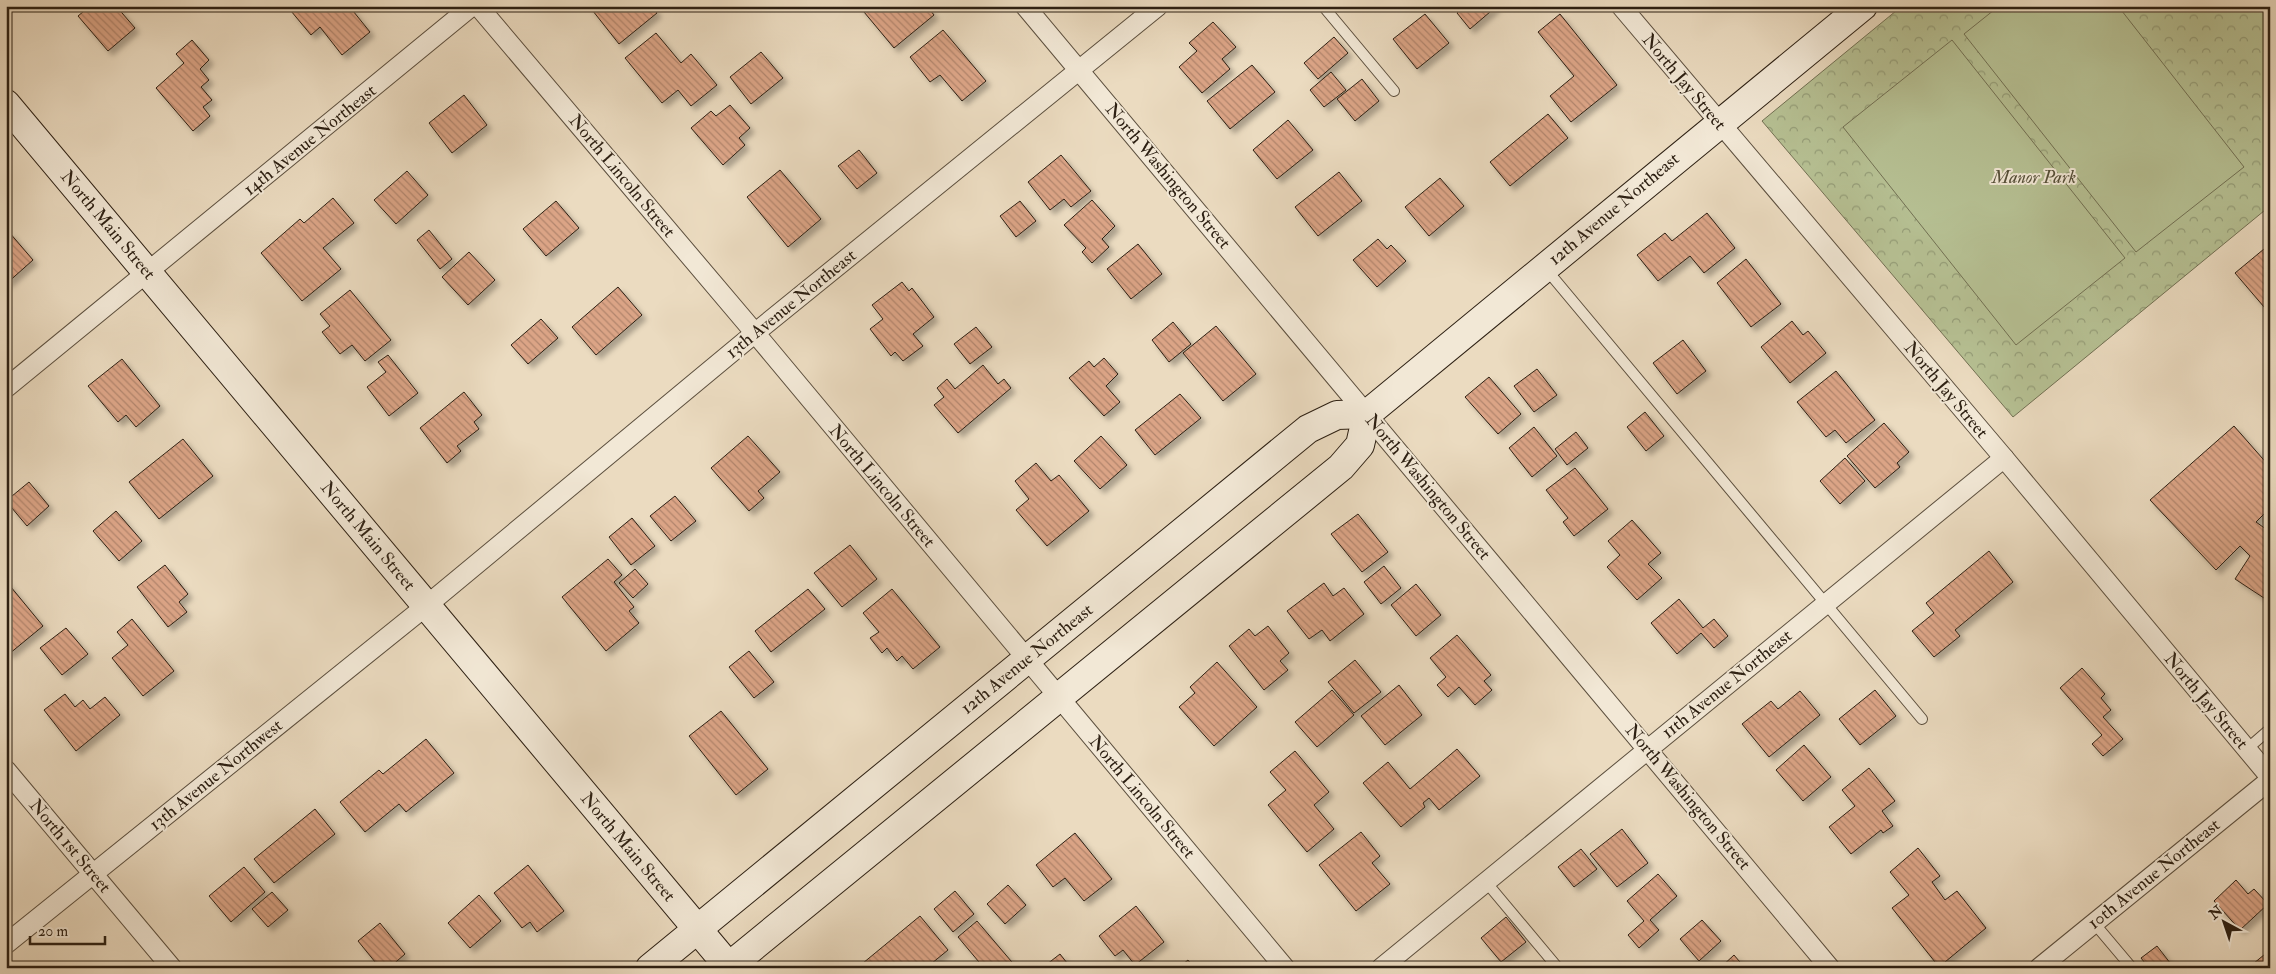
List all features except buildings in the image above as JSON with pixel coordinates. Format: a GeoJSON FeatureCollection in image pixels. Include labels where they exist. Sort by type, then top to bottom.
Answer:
{"type":"FeatureCollection","features":[{"type":"Feature","properties":{"kind":"street","name":"14th Avenue Northeast"},"geometry":{"type":"LineString","coordinates":[[6,388],[472,6]]}},
{"type":"Feature","properties":{"kind":"street","name":"North Lincoln Street"},"geometry":{"type":"LineString","coordinates":[[478,6],[755,333],[1285,968]]}},
{"type":"Feature","properties":{"kind":"street","name":"North Washington Street"},"geometry":{"type":"LineString","coordinates":[[1025,6],[1830,968]]}},
{"type":"Feature","properties":{"kind":"street","name":"13th Avenue Northeast"},"geometry":{"type":"LineString","coordinates":[[426,606],[755,333],[1158,6]]}},
{"type":"Feature","properties":{"kind":"street","name":"North Jay Street"},"geometry":{"type":"LineString","coordinates":[[1621,6],[2004,458],[2270,778]]}},
{"type":"Feature","properties":{"kind":"street","name":"12th Avenue Northeast"},"geometry":{"type":"LineString","coordinates":[[650,968],[1308,429],[1337,415],[1367,414],[1863,6]]}},
{"type":"Feature","properties":{"kind":"street","name":"North Main Street"},"geometry":{"type":"LineString","coordinates":[[6,104],[729,967]]}},
{"type":"Feature","properties":{"kind":"street"},"geometry":{"type":"LineString","coordinates":[[729,967],[1341,467],[1360,445],[1367,414]]}},
{"type":"Feature","properties":{"kind":"street","name":"11th Avenue Northeast"},"geometry":{"type":"LineString","coordinates":[[1381,968],[2004,458]]}},
{"type":"Feature","properties":{"kind":"street","name":"13th Avenue Northwest"},"geometry":{"type":"LineString","coordinates":[[6,944],[426,606]]}},
{"type":"Feature","properties":{"kind":"street","name":"North 1st Street"},"geometry":{"type":"LineString","coordinates":[[6,770],[172,968]]}},
{"type":"Feature","properties":{"kind":"street","name":"10th Avenue Northeast"},"geometry":{"type":"LineString","coordinates":[[2039,968],[2270,778]]}},
{"type":"Feature","properties":{"kind":"lane"},"geometry":{"type":"LineString","coordinates":[[1323,6],[1394,91]]}},
{"type":"Feature","properties":{"kind":"lane"},"geometry":{"type":"LineString","coordinates":[[1544,267],[1922,719]]}},
{"type":"Feature","properties":{"kind":"lane"},"geometry":{"type":"LineString","coordinates":[[2247,749],[2270,729]]}},
{"type":"Feature","properties":{"kind":"lane"},"geometry":{"type":"LineString","coordinates":[[1486,882],[1558,968]]}},
{"type":"Feature","properties":{"kind":"lane"},"geometry":{"type":"LineString","coordinates":[[2094,923],[2132,968]]}},
{"type":"Feature","properties":{"kind":"green space","name":"Manor Park"},"geometry":{"type":"Polygon","coordinates":[[[1902,6],[2270,6],[2270,206],[2013,417],[1762,121],[1902,6]]]}},
{"type":"Feature","properties":{"kind":"green space"},"geometry":{"type":"Polygon","coordinates":[[[1999,6],[2118,6],[2244,167],[2136,252],[1964,34],[1999,6]]]}},
{"type":"Feature","properties":{"kind":"green space"},"geometry":{"type":"Polygon","coordinates":[[[1952,40],[2125,258],[2016,345],[1843,127],[1952,40]]]}}]}
